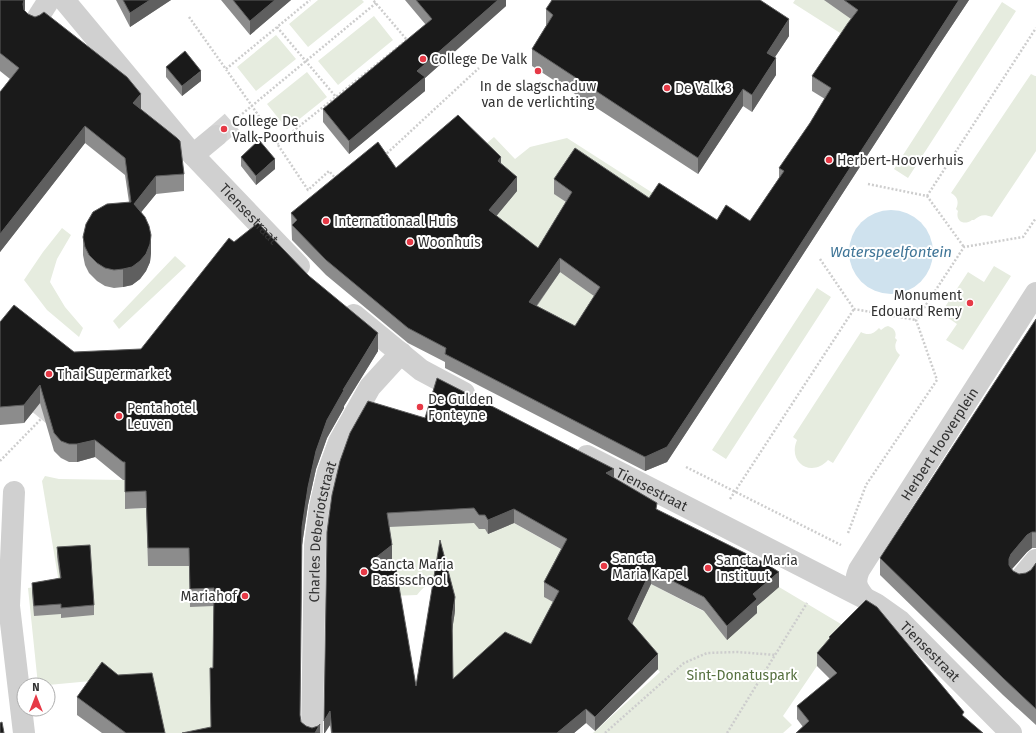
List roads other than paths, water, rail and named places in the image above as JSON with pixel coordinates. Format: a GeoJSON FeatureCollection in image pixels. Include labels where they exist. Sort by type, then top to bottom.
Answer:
{"type":"FeatureCollection","features":[{"type":"Feature","properties":{"kind":"street"},"geometry":{"type":"LineString","coordinates":[[35,22],[49,0]]}},
{"type":"Feature","properties":{"kind":"street","name":"Tiensestraat"},"geometry":{"type":"LineString","coordinates":[[64,0],[193,155],[311,278]]}},
{"type":"Feature","properties":{"kind":"street"},"geometry":{"type":"LineString","coordinates":[[193,155],[216,136]]}},
{"type":"Feature","properties":{"kind":"street","name":"Herbert Hooverplein"},"geometry":{"type":"LineString","coordinates":[[864,597],[857,588],[856,577],[859,570],[1036,293]]}},
{"type":"Feature","properties":{"kind":"street"},"geometry":{"type":"LineString","coordinates":[[340,303],[421,370],[478,400]]}},
{"type":"Feature","properties":{"kind":"street","name":"Charles Deberiotstraat"},"geometry":{"type":"LineString","coordinates":[[312,733],[315,545],[320,507],[328,472],[339,442],[370,387],[397,350]]}},
{"type":"Feature","properties":{"kind":"street","name":"Tiensestraat"},"geometry":{"type":"LineString","coordinates":[[569,446],[876,604],[900,621],[1011,733]]}},
{"type":"Feature","properties":{"kind":"street"},"geometry":{"type":"LineString","coordinates":[[14,492],[4,610],[24,733]]}},
{"type":"Feature","properties":{"kind":"street"},"geometry":{"type":"LineString","coordinates":[[1021,578],[1036,560]]}},
{"type":"Feature","properties":{"kind":"water","name":"Waterspeelfontein"},"geometry":{"type":"Polygon","coordinates":[[[891,210],[907,213],[921,222],[930,236],[933,252],[930,268],[921,282],[907,291],[891,294],[875,291],[861,282],[852,268],[849,252],[852,236],[861,222],[875,213],[891,210]]]}},
{"type":"Feature","properties":{"kind":"tunnel"},"geometry":{"type":"LineString","coordinates":[[216,136],[232,122]]}},
{"type":"Feature","properties":{"kind":"tunnel"},"geometry":{"type":"LineString","coordinates":[[41,419],[63,392]]}},
{"type":"Feature","properties":{"kind":"place","name":"College De Valk"},"geometry":{"type":"Point","coordinates":[423,59]}},
{"type":"Feature","properties":{"kind":"place","name":"In de slagschaduw van de verlichting"},"geometry":{"type":"Point","coordinates":[538,71]}},
{"type":"Feature","properties":{"kind":"place","name":"De Valk 3"},"geometry":{"type":"Point","coordinates":[667,88]}},
{"type":"Feature","properties":{"kind":"place","name":"College De Valk-Poorthuis"},"geometry":{"type":"Point","coordinates":[224,129]}},
{"type":"Feature","properties":{"kind":"place","name":"Herbert-Hooverhuis"},"geometry":{"type":"Point","coordinates":[829,160]}},
{"type":"Feature","properties":{"kind":"place","name":"Internationaal Huis"},"geometry":{"type":"Point","coordinates":[326,221]}},
{"type":"Feature","properties":{"kind":"place","name":"Woonhuis"},"geometry":{"type":"Point","coordinates":[410,242]}},
{"type":"Feature","properties":{"kind":"place","name":"Monument Edouard Remy"},"geometry":{"type":"Point","coordinates":[970,303]}},
{"type":"Feature","properties":{"kind":"place","name":"Thai Supermarket"},"geometry":{"type":"Point","coordinates":[49,374]}},
{"type":"Feature","properties":{"kind":"place","name":"De Gulden Fonteyne"},"geometry":{"type":"Point","coordinates":[420,407]}},
{"type":"Feature","properties":{"kind":"place","name":"Pentahotel Leuven"},"geometry":{"type":"Point","coordinates":[119,416]}},
{"type":"Feature","properties":{"kind":"place","name":"Sancta Maria Kapel"},"geometry":{"type":"Point","coordinates":[604,566]}},
{"type":"Feature","properties":{"kind":"place","name":"Sancta Maria Instituut"},"geometry":{"type":"Point","coordinates":[708,568]}},
{"type":"Feature","properties":{"kind":"place","name":"Sancta Maria Basisschool"},"geometry":{"type":"Point","coordinates":[364,572]}},
{"type":"Feature","properties":{"kind":"place","name":"Mariahof"},"geometry":{"type":"Point","coordinates":[245,596]}},
{"type":"Feature","properties":{"kind":"park label","name":"Sint-Donatuspark"},"geometry":{"type":"Point","coordinates":[742,675]}}]}
